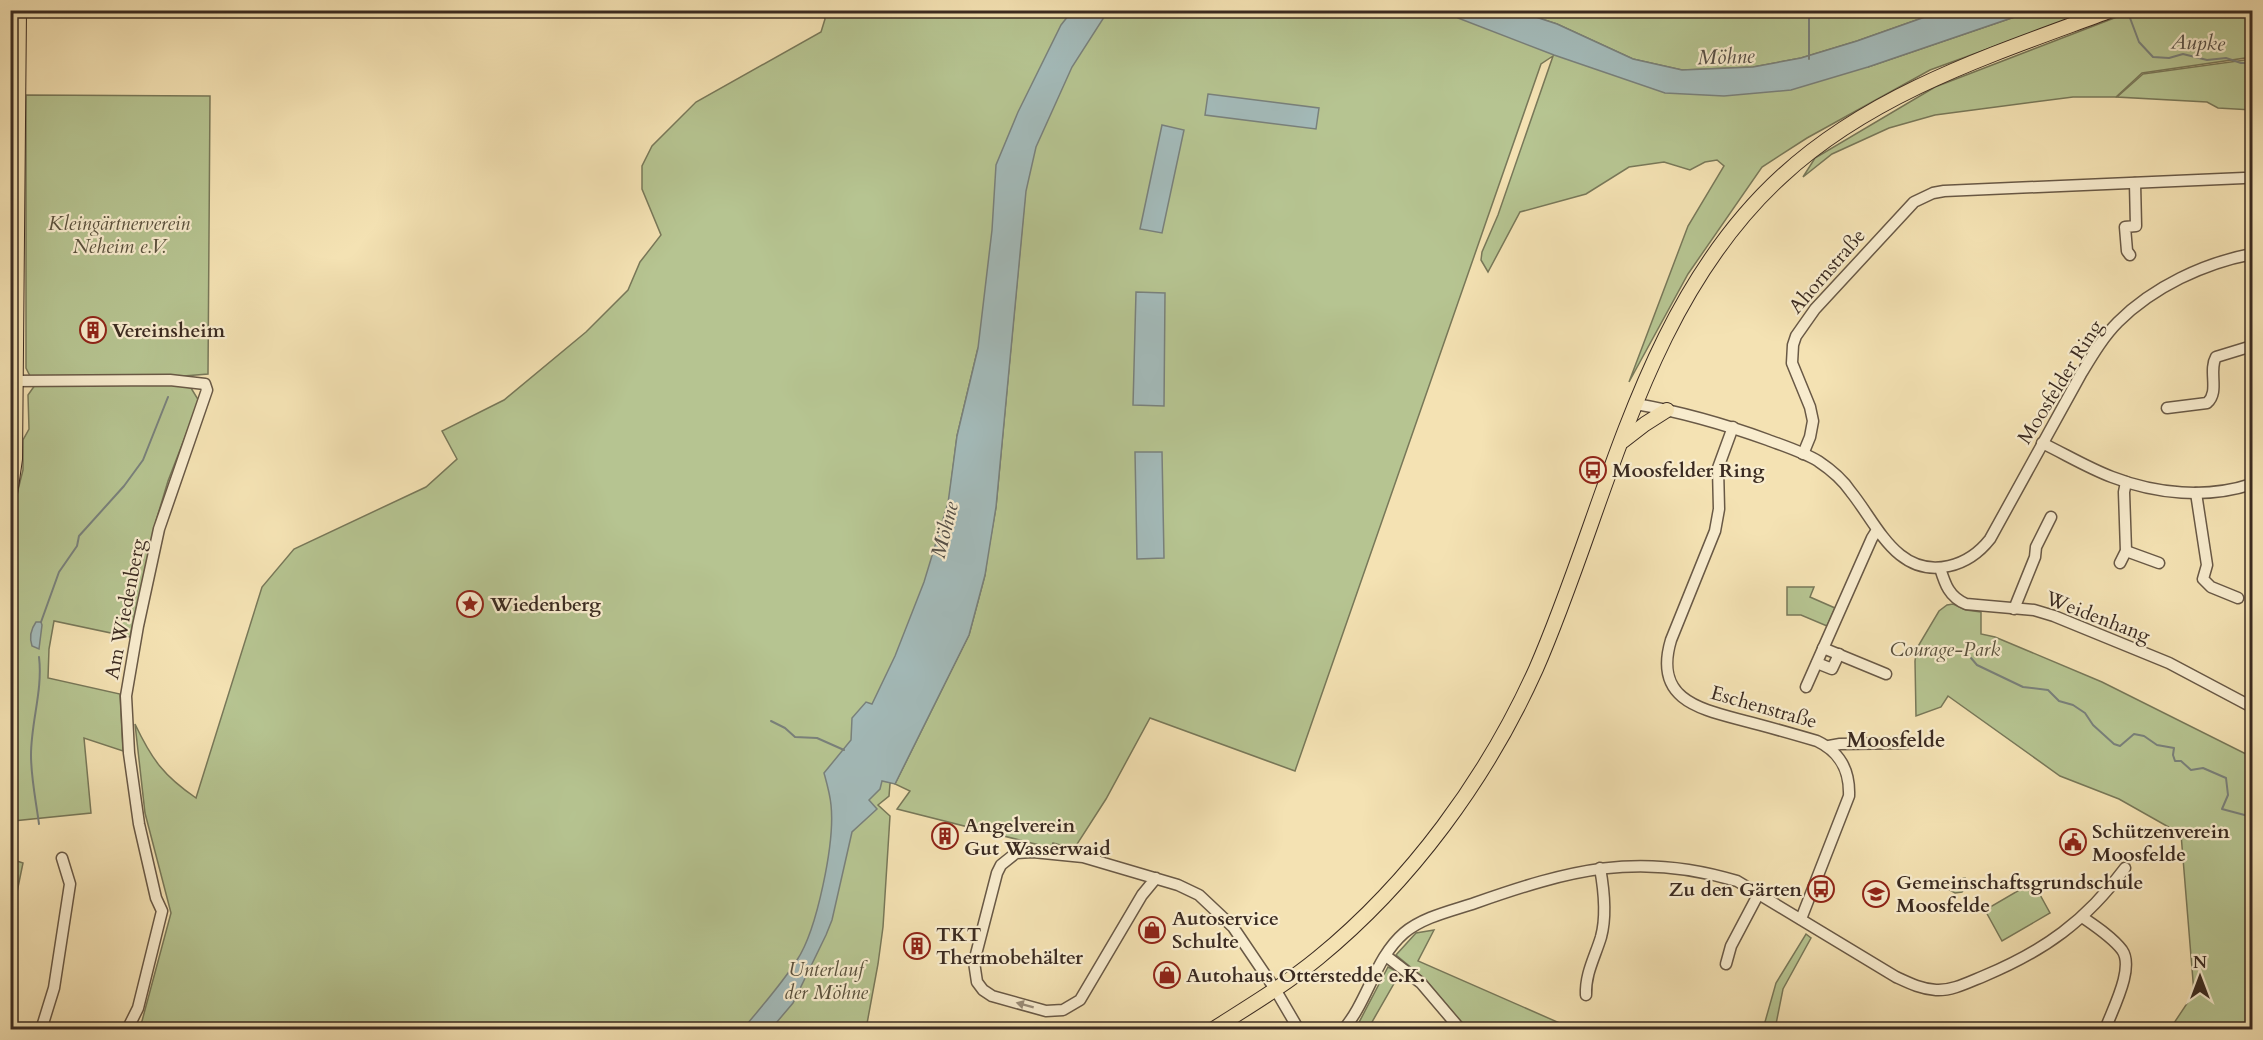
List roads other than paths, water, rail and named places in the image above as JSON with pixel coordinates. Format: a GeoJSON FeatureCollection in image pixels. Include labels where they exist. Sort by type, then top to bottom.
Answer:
{"type":"FeatureCollection","features":[{"type":"Feature","properties":{"kind":"main road"},"geometry":{"type":"LineString","coordinates":[[10,495],[15,459],[13,381],[19,10]]}},
{"type":"Feature","properties":{"kind":"main road"},"geometry":{"type":"LineString","coordinates":[[1212,1029],[1275,989],[1318,958],[1369,911],[1421,853],[1468,791],[1503,733],[1536,668],[1636,404],[1674,322],[1710,259],[1755,202],[1813,149],[1859,118],[1934,79],[2112,10]]}},
{"type":"Feature","properties":{"kind":"main road"},"geometry":{"type":"LineString","coordinates":[[1621,442],[1667,410]]}},
{"type":"Feature","properties":{"kind":"street","name":"Ahornstraße"},"geometry":{"type":"LineString","coordinates":[[1803,454],[1813,422],[1810,407],[1792,363],[1796,336],[1815,309],[1914,202],[1933,193],[1944,191],[2244,178]]}},
{"type":"Feature","properties":{"kind":"street"},"geometry":{"type":"LineString","coordinates":[[2130,255],[2127,251],[2125,227],[2136,226],[2135,183]]}},
{"type":"Feature","properties":{"kind":"street","name":"Moosfelder Ring"},"geometry":{"type":"LineString","coordinates":[[1940,568],[1965,560],[1984,547],[1996,530],[2042,442],[2092,356],[2118,322],[2138,304],[2188,275],[2253,254]]}},
{"type":"Feature","properties":{"kind":"street"},"geometry":{"type":"LineString","coordinates":[[2167,408],[2207,403],[2213,394],[2213,368],[2216,357],[2253,346]]}},
{"type":"Feature","properties":{"kind":"street","name":"Am Wiedenberg"},"geometry":{"type":"LineString","coordinates":[[13,381],[181,381],[205,384],[207,390],[159,528],[126,696],[129,753],[139,824],[156,898],[162,911],[138,1008],[127,1029]]}},
{"type":"Feature","properties":{"kind":"street"},"geometry":{"type":"LineString","coordinates":[[1636,404],[1696,416],[1733,427],[1818,461],[1845,484],[1877,530],[1902,557],[1923,565],[1940,568]]}},
{"type":"Feature","properties":{"kind":"street","name":"Eschenstraße"},"geometry":{"type":"LineString","coordinates":[[1733,427],[1718,468],[1718,520],[1671,640],[1667,660],[1668,676],[1677,693],[1690,704],[1713,713],[1817,741],[1829,746],[1841,759],[1849,786],[1849,796],[1801,919]]}},
{"type":"Feature","properties":{"kind":"street"},"geometry":{"type":"LineString","coordinates":[[2042,442],[2096,470],[2148,488],[2196,494],[2233,490],[2253,484]]}},
{"type":"Feature","properties":{"kind":"street"},"geometry":{"type":"LineString","coordinates":[[2120,563],[2126,551],[2124,492],[2126,482]]}},
{"type":"Feature","properties":{"kind":"street"},"geometry":{"type":"LineString","coordinates":[[2196,494],[2206,565],[2203,579],[2211,587],[2238,597]]}},
{"type":"Feature","properties":{"kind":"street"},"geometry":{"type":"LineString","coordinates":[[2014,609],[2035,557],[2036,547],[2051,517]]}},
{"type":"Feature","properties":{"kind":"street"},"geometry":{"type":"LineString","coordinates":[[1806,687],[1877,530]]}},
{"type":"Feature","properties":{"kind":"street"},"geometry":{"type":"LineString","coordinates":[[2126,551],[2159,563]]}},
{"type":"Feature","properties":{"kind":"street","name":"Weidenhang"},"geometry":{"type":"LineString","coordinates":[[1940,568],[1946,587],[1958,601],[1973,606],[2034,610],[2054,616],[2169,663],[2253,707]]}},
{"type":"Feature","properties":{"kind":"street"},"geometry":{"type":"LineString","coordinates":[[1823,648],[1886,674]]}},
{"type":"Feature","properties":{"kind":"street"},"geometry":{"type":"LineString","coordinates":[[1817,663],[1832,669],[1839,654]]}},
{"type":"Feature","properties":{"kind":"street"},"geometry":{"type":"LineString","coordinates":[[1829,746],[1907,743]]}},
{"type":"Feature","properties":{"kind":"street"},"geometry":{"type":"LineString","coordinates":[[1156,878],[1142,895],[1080,1000],[1063,1010],[1046,1011],[992,996],[983,990],[974,972],[974,962],[1000,865],[1016,853],[1083,857],[1156,878],[1199,895],[1233,927],[1299,1029]]}},
{"type":"Feature","properties":{"kind":"street"},"geometry":{"type":"LineString","coordinates":[[41,1029],[54,988],[70,884],[62,858]]}},
{"type":"Feature","properties":{"kind":"street"},"geometry":{"type":"LineString","coordinates":[[1343,1029],[1386,956],[1404,933],[1429,919],[1510,890],[1560,876],[1600,868],[1645,865],[1687,868],[1737,881],[1896,977],[1917,986],[1937,990],[1969,982],[2020,960],[2051,943],[2082,917],[2111,887],[2125,868]]}},
{"type":"Feature","properties":{"kind":"street"},"geometry":{"type":"LineString","coordinates":[[1586,995],[1585,979],[1597,949],[1604,916],[1600,868]]}},
{"type":"Feature","properties":{"kind":"street"},"geometry":{"type":"LineString","coordinates":[[1726,964],[1731,946],[1759,893]]}},
{"type":"Feature","properties":{"kind":"street"},"geometry":{"type":"LineString","coordinates":[[2082,917],[2117,945],[2126,963],[2125,974],[2105,1029]]}},
{"type":"Feature","properties":{"kind":"street"},"geometry":{"type":"LineString","coordinates":[[1386,956],[1421,983],[1461,1029]]}},
{"type":"Feature","properties":{"kind":"water","name":"Unterlauf der Möhne"},"geometry":{"type":"Polygon","coordinates":[[[1072,11],[1108,11],[1072,67],[1036,147],[1026,191],[996,507],[985,575],[969,635],[895,784],[882,781],[880,789],[869,800],[877,809],[852,832],[832,920],[793,1003],[771,1029],[743,1029],[784,978],[804,946],[818,908],[830,841],[831,805],[824,773],[851,740],[852,718],[866,702],[872,704],[895,656],[924,582],[948,503],[957,436],[978,348],[992,230],[996,165],[1018,112],[1061,25],[1072,11]]]}},
{"type":"Feature","properties":{"kind":"water"},"geometry":{"type":"Polygon","coordinates":[[[1460,11],[1517,11],[1557,24],[1633,59],[1682,70],[1753,67],[1801,58],[1942,11],[2032,11],[1868,67],[1791,90],[1724,96],[1665,93],[1554,55],[1458,18],[1460,11]]]}},
{"type":"Feature","properties":{"kind":"water"},"geometry":{"type":"Polygon","coordinates":[[[1208,94],[1319,108],[1316,129],[1205,115],[1208,94]]]}},
{"type":"Feature","properties":{"kind":"water"},"geometry":{"type":"Polygon","coordinates":[[[1162,125],[1184,130],[1162,233],[1140,229],[1162,125]]]}},
{"type":"Feature","properties":{"kind":"water"},"geometry":{"type":"Polygon","coordinates":[[[1136,292],[1165,293],[1164,406],[1133,405],[1136,292]]]}},
{"type":"Feature","properties":{"kind":"water"},"geometry":{"type":"Polygon","coordinates":[[[1135,452],[1162,452],[1164,558],[1137,559],[1135,452]]]}},
{"type":"Feature","properties":{"kind":"water"},"geometry":{"type":"Polygon","coordinates":[[[36,622],[41,622],[42,625],[39,649],[32,646],[31,639],[36,622]]]}},
{"type":"Feature","properties":{"kind":"waterway"},"geometry":{"type":"LineString","coordinates":[[1809,10],[1809,59]]}},
{"type":"Feature","properties":{"kind":"waterway","name":"Aupke"},"geometry":{"type":"LineString","coordinates":[[2130,18],[2139,42],[2153,57],[2169,58],[2183,54],[2207,60],[2226,58],[2241,63],[2252,63]]}},
{"type":"Feature","properties":{"kind":"waterway"},"geometry":{"type":"LineString","coordinates":[[41,622],[59,572],[77,546],[79,536],[124,486],[143,460],[168,397]]}},
{"type":"Feature","properties":{"kind":"waterway"},"geometry":{"type":"LineString","coordinates":[[39,657],[39,682],[31,755],[39,824]]}},
{"type":"Feature","properties":{"kind":"waterway"},"geometry":{"type":"LineString","coordinates":[[1971,658],[1977,665],[2023,687],[2048,690],[2059,701],[2073,705],[2085,713],[2093,725],[2114,744],[2120,746],[2134,734],[2144,736],[2157,745],[2174,748],[2175,761],[2181,761],[2191,770],[2203,768],[2226,778],[2228,795],[2222,809],[2252,817]]}},
{"type":"Feature","properties":{"kind":"waterway"},"geometry":{"type":"LineString","coordinates":[[771,721],[785,728],[795,737],[817,738],[844,750]]}},
{"type":"Feature","properties":{"kind":"place","name":"Vereinsheim"},"geometry":{"type":"Point","coordinates":[93,330]}},
{"type":"Feature","properties":{"kind":"place","name":"Moosfelder Ring"},"geometry":{"type":"Point","coordinates":[1593,470]}},
{"type":"Feature","properties":{"kind":"place","name":"Wiedenberg"},"geometry":{"type":"Point","coordinates":[470,604]}},
{"type":"Feature","properties":{"kind":"place","name":"Angelverein Gut Wasserwaid"},"geometry":{"type":"Point","coordinates":[945,836]}},
{"type":"Feature","properties":{"kind":"place","name":"Schützenverein Moosfelde"},"geometry":{"type":"Point","coordinates":[2073,842]}},
{"type":"Feature","properties":{"kind":"place","name":"Zu den Gärten"},"geometry":{"type":"Point","coordinates":[1821,889]}},
{"type":"Feature","properties":{"kind":"place","name":"Gemeinschaftsgrundschule Moosfelde"},"geometry":{"type":"Point","coordinates":[1876,894]}},
{"type":"Feature","properties":{"kind":"place","name":"Autoservice Schulte"},"geometry":{"type":"Point","coordinates":[1152,930]}},
{"type":"Feature","properties":{"kind":"place","name":"TKT Thermobehälter"},"geometry":{"type":"Point","coordinates":[917,946]}},
{"type":"Feature","properties":{"kind":"place","name":"Autohaus Otterstedde e.K."},"geometry":{"type":"Point","coordinates":[1167,975]}},
{"type":"Feature","properties":{"kind":"district","name":"Moosfelde"},"geometry":{"type":"Point","coordinates":[1896,740]}},
{"type":"Feature","properties":{"kind":"water label","name":"Möhne"},"geometry":{"type":"Point","coordinates":[1726,57]}},
{"type":"Feature","properties":{"kind":"water label","name":"Möhne"},"geometry":{"type":"Point","coordinates":[945,530]}},
{"type":"Feature","properties":{"kind":"park label","name":"Kleingärtnerverein Neheim e.V."},"geometry":{"type":"Point","coordinates":[119,234]}},
{"type":"Feature","properties":{"kind":"park label","name":"Courage-Park"},"geometry":{"type":"Point","coordinates":[1945,649]}}]}
